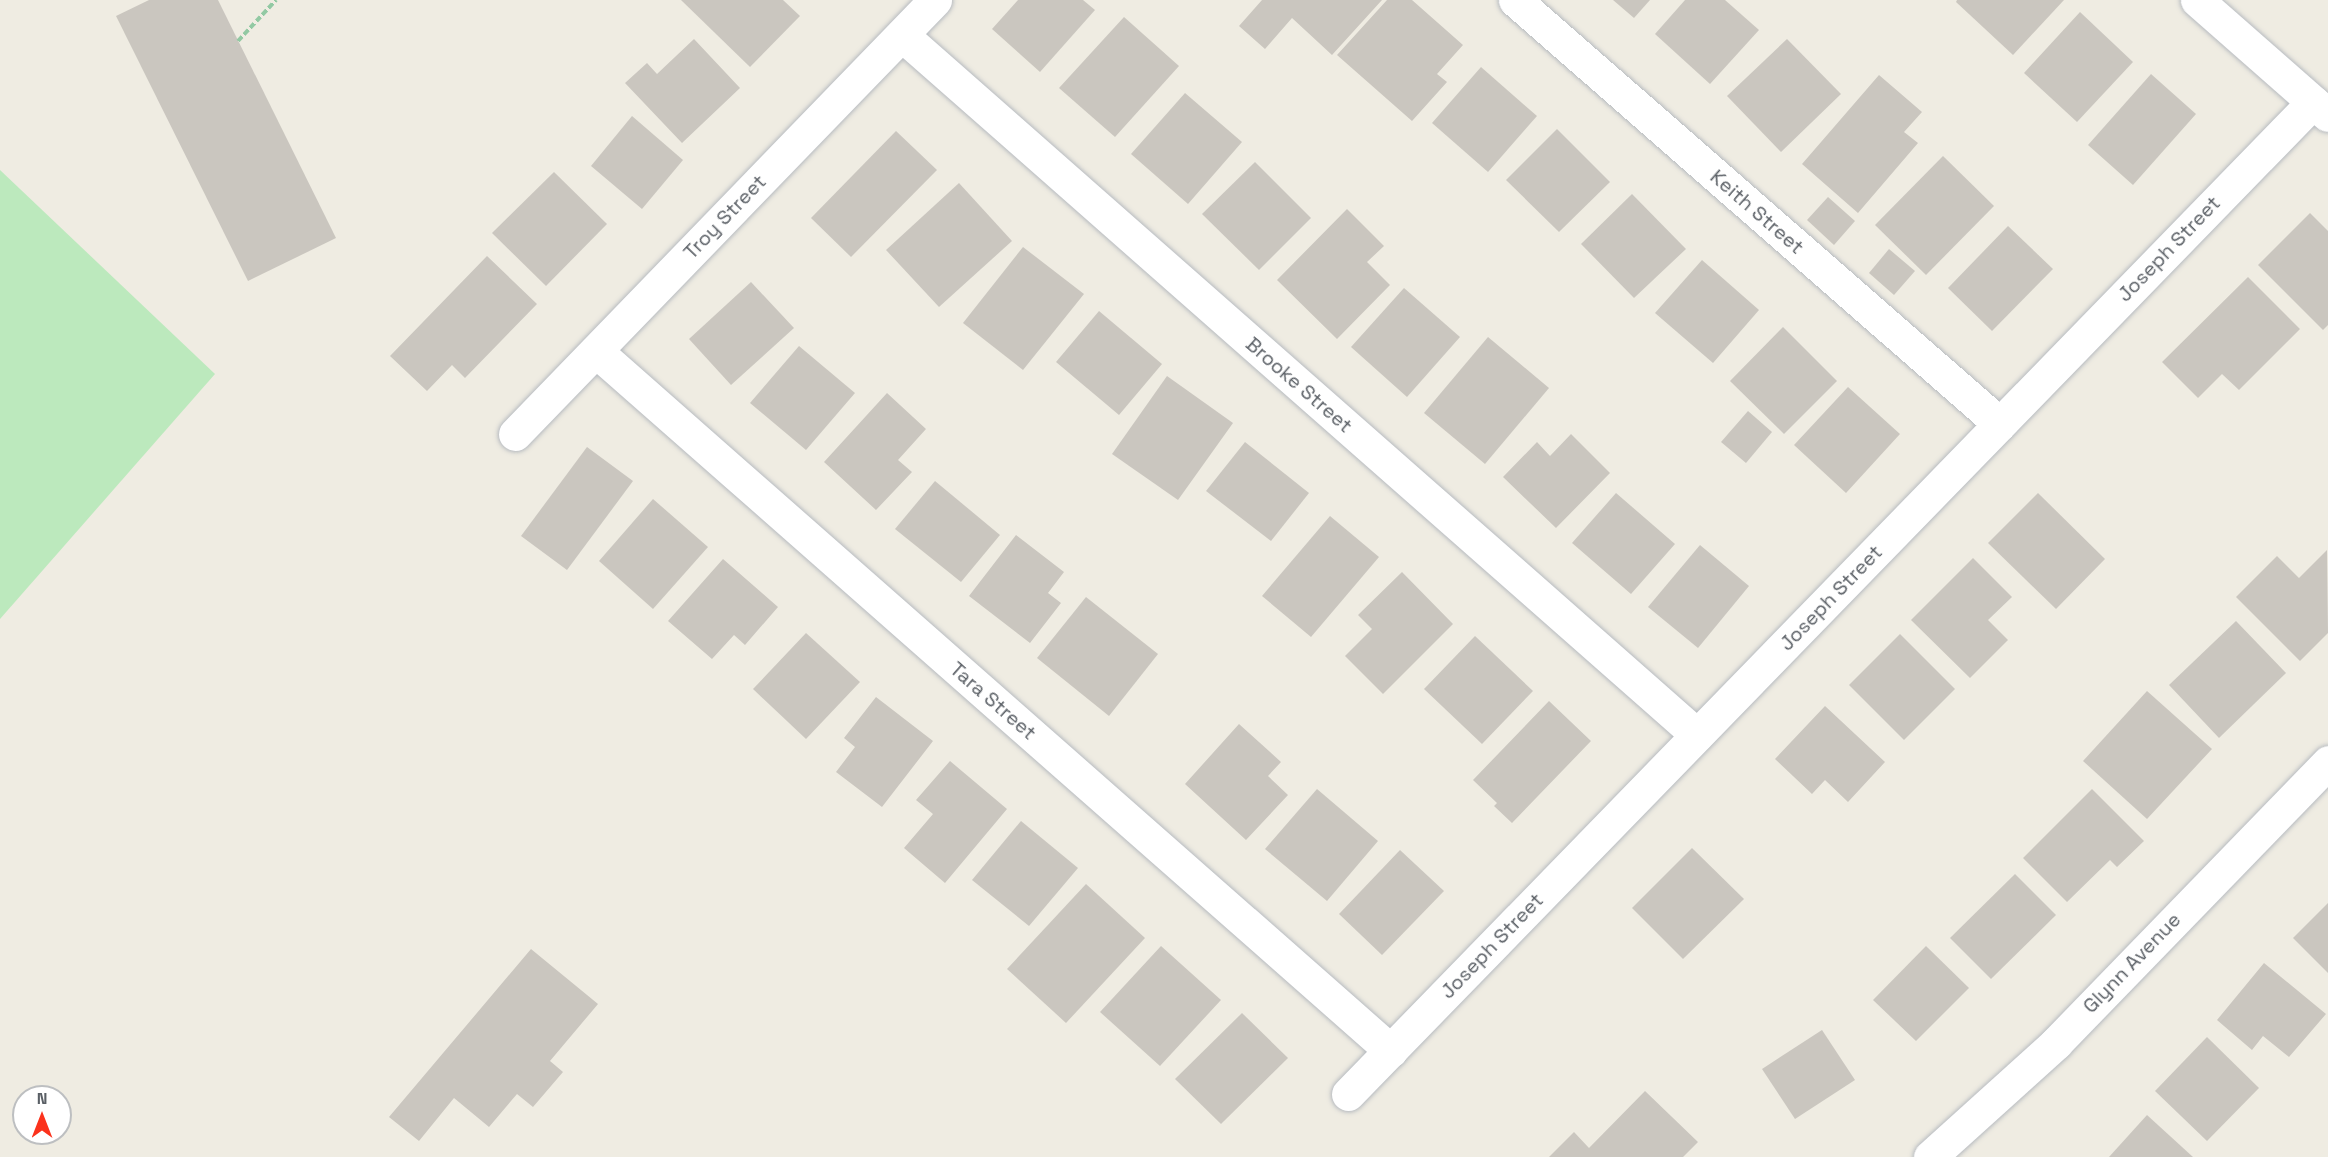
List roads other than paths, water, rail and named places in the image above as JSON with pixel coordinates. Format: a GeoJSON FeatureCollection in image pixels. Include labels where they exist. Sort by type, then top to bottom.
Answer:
{"type":"FeatureCollection","features":[{"type":"Feature","properties":{"kind":"street","name":"Troy Street"},"geometry":{"type":"LineString","coordinates":[[515,434],[935,0]]}},
{"type":"Feature","properties":{"kind":"street","name":"Keith Street"},"geometry":{"type":"LineString","coordinates":[[1515,0],[2000,424]]}},
{"type":"Feature","properties":{"kind":"street"},"geometry":{"type":"LineString","coordinates":[[2197,0],[2320,108]]}},
{"type":"Feature","properties":{"kind":"street","name":"Brooke Street"},"geometry":{"type":"LineString","coordinates":[[902,35],[1697,735]]}},
{"type":"Feature","properties":{"kind":"street","name":"Joseph Street"},"geometry":{"type":"LineString","coordinates":[[1348,1094],[2000,424],[2320,108]]}},
{"type":"Feature","properties":{"kind":"street","name":"Tara Street"},"geometry":{"type":"LineString","coordinates":[[596,351],[1391,1051]]}},
{"type":"Feature","properties":{"kind":"street","name":"Glynn Avenue"},"geometry":{"type":"LineString","coordinates":[[1930,1157],[2056,1043],[2328,762]]}}]}
